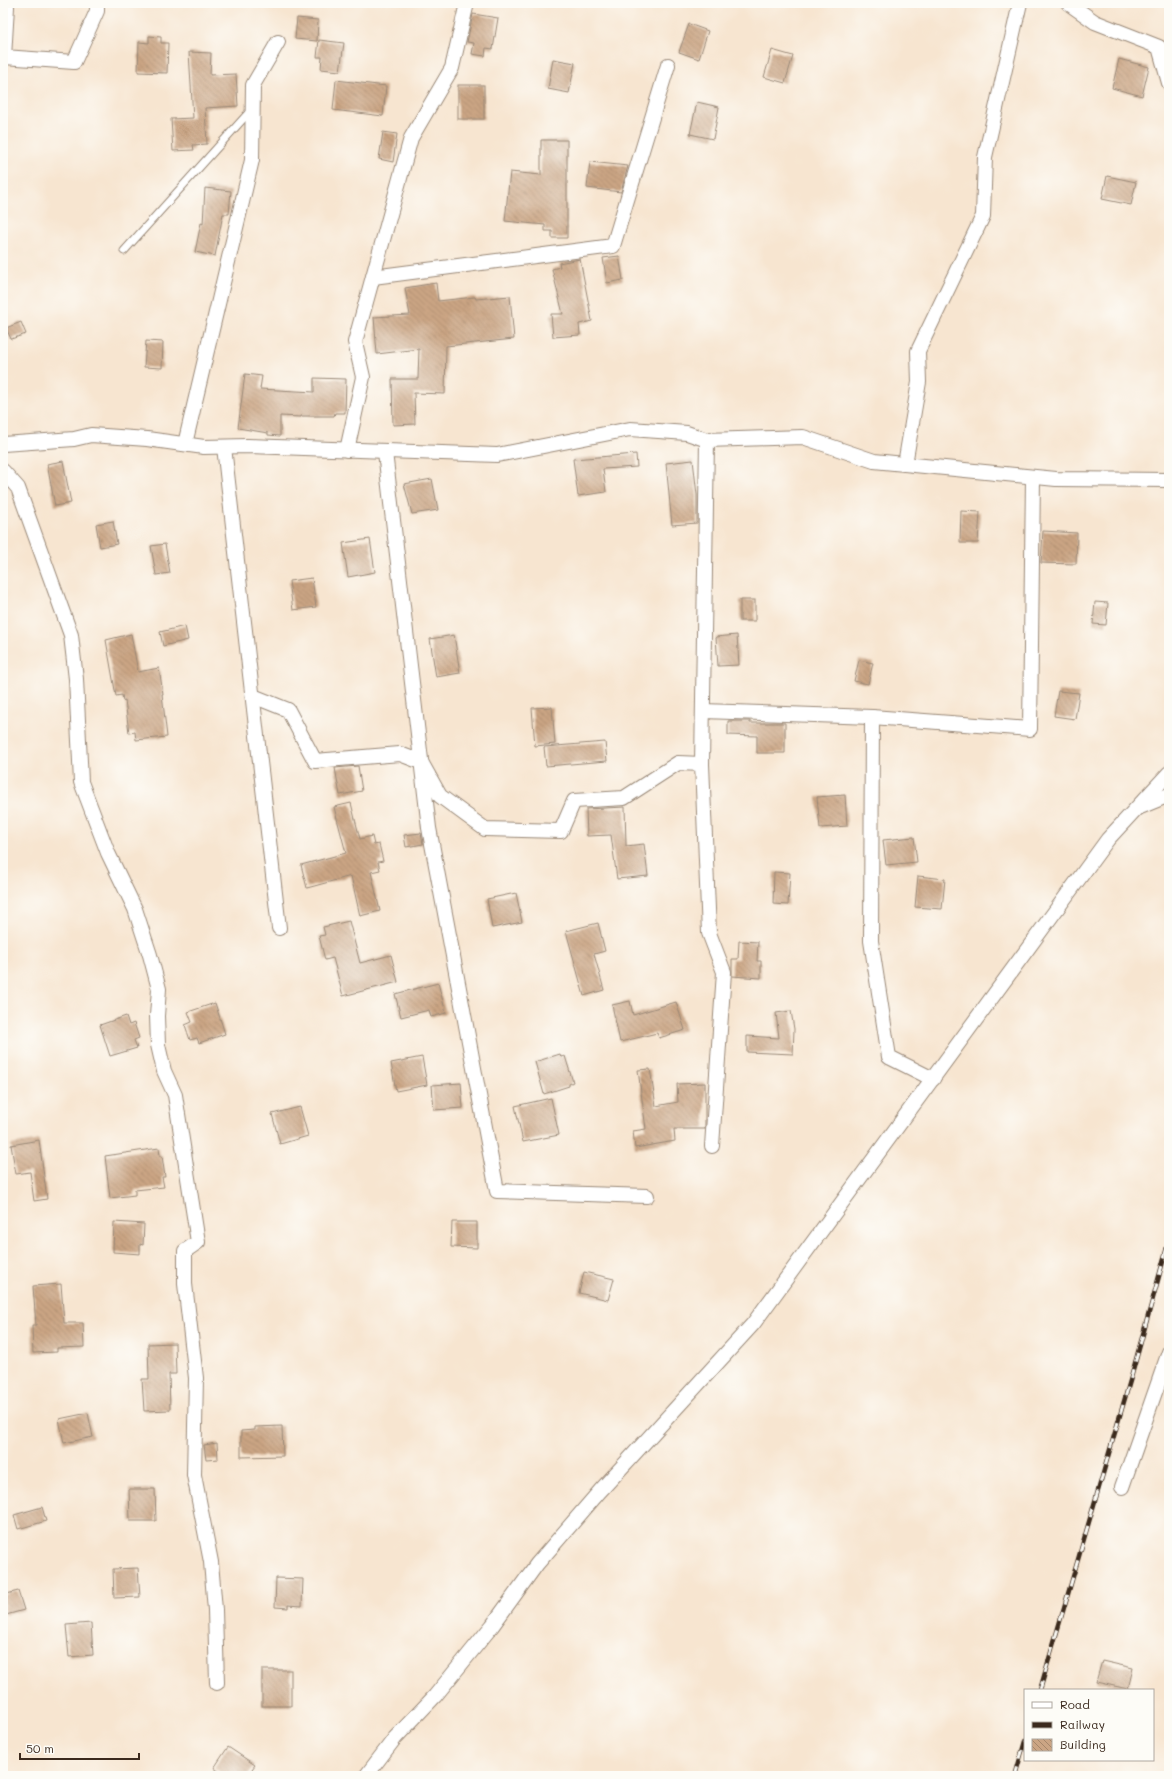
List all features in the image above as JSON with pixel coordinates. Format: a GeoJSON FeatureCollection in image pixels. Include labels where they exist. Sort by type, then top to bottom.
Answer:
{"type":"FeatureCollection","features":[{"type":"Feature","properties":{"kind":"street"},"geometry":{"type":"LineString","coordinates":[[6,3],[4,57],[74,62],[97,11],[97,3]]}},
{"type":"Feature","properties":{"kind":"street"},"geometry":{"type":"LineString","coordinates":[[347,450],[363,377],[355,342],[412,138],[452,68],[467,3]]}},
{"type":"Feature","properties":{"kind":"street"},"geometry":{"type":"LineString","coordinates":[[905,464],[919,382],[918,351],[983,216],[985,157],[1020,3]]}},
{"type":"Feature","properties":{"kind":"street"},"geometry":{"type":"LineString","coordinates":[[1068,3],[1095,22],[1159,46],[1169,84]]}},
{"type":"Feature","properties":{"kind":"street"},"geometry":{"type":"LineString","coordinates":[[185,444],[252,160],[252,85],[278,42]]}},
{"type":"Feature","properties":{"kind":"street"},"geometry":{"type":"LineString","coordinates":[[373,277],[613,246],[668,65]]}},
{"type":"Feature","properties":{"kind":"street"},"geometry":{"type":"LineString","coordinates":[[3,444],[74,439],[91,435],[147,439],[204,447],[224,446],[497,455],[630,429],[687,433],[707,440],[803,437],[874,461],[1033,477],[1056,479],[1169,480]]}},
{"type":"Feature","properties":{"kind":"street"},"geometry":{"type":"LineString","coordinates":[[707,440],[702,764],[709,933],[724,972],[712,1146]]}},
{"type":"Feature","properties":{"kind":"street"},"geometry":{"type":"LineString","coordinates":[[224,446],[279,928]]}},
{"type":"Feature","properties":{"kind":"street"},"geometry":{"type":"LineString","coordinates":[[385,452],[429,828],[497,1191],[647,1196]]}},
{"type":"Feature","properties":{"kind":"street"},"geometry":{"type":"LineString","coordinates":[[3,471],[18,488],[71,635],[76,679],[81,782],[108,853],[135,909],[159,989],[156,1016],[158,1045],[164,1071],[175,1095],[198,1242],[185,1250],[184,1284],[196,1378],[194,1475],[211,1562],[215,1610],[217,1683]]}},
{"type":"Feature","properties":{"kind":"street"},"geometry":{"type":"LineString","coordinates":[[703,711],[872,717],[1030,729],[1033,477]]}},
{"type":"Feature","properties":{"kind":"street"},"geometry":{"type":"LineString","coordinates":[[253,696],[288,710],[315,761],[400,754],[421,762],[440,796],[485,829],[561,831],[574,801],[624,798],[678,763],[702,764]]}},
{"type":"Feature","properties":{"kind":"street"},"geometry":{"type":"LineString","coordinates":[[872,717],[871,941],[889,1057],[933,1079]]}},
{"type":"Feature","properties":{"kind":"street"},"geometry":{"type":"LineString","coordinates":[[366,1776],[395,1738],[435,1696],[487,1632],[536,1564],[600,1491],[753,1324],[1108,839],[1169,773]]}},
{"type":"Feature","properties":{"kind":"street"},"geometry":{"type":"LineString","coordinates":[[1134,810],[1169,794]]}},
{"type":"Feature","properties":{"kind":"street"},"geometry":{"type":"LineString","coordinates":[[1122,1487],[1169,1352]]}},
{"type":"Feature","properties":{"kind":"lane"},"geometry":{"type":"LineString","coordinates":[[124,251],[252,108]]}},
{"type":"Feature","properties":{"kind":"building"},"geometry":{"type":"Polygon","coordinates":[[[473,14],[498,18],[493,49],[486,48],[485,56],[472,54],[474,43],[467,42],[473,14]]]}},
{"type":"Feature","properties":{"kind":"building"},"geometry":{"type":"Polygon","coordinates":[[[297,18],[318,20],[317,41],[295,39],[297,18]]]}},
{"type":"Feature","properties":{"kind":"building"},"geometry":{"type":"Polygon","coordinates":[[[689,24],[708,31],[699,59],[679,52],[689,24]]]}},
{"type":"Feature","properties":{"kind":"building"},"geometry":{"type":"Polygon","coordinates":[[[149,36],[161,37],[161,43],[168,43],[167,73],[138,72],[139,42],[149,43],[149,36]]]}},
{"type":"Feature","properties":{"kind":"building"},"geometry":{"type":"Polygon","coordinates":[[[319,40],[344,43],[340,71],[321,69],[322,57],[317,57],[319,40]]]}},
{"type":"Feature","properties":{"kind":"building"},"geometry":{"type":"Polygon","coordinates":[[[772,50],[793,56],[785,83],[764,77],[772,50]]]}},
{"type":"Feature","properties":{"kind":"building"},"geometry":{"type":"Polygon","coordinates":[[[189,52],[211,53],[210,75],[236,74],[238,106],[205,108],[207,144],[193,145],[194,150],[173,151],[171,119],[193,118],[189,52]]]}},
{"type":"Feature","properties":{"kind":"building"},"geometry":{"type":"Polygon","coordinates":[[[553,59],[575,63],[569,93],[548,89],[553,59]]]}},
{"type":"Feature","properties":{"kind":"building"},"geometry":{"type":"Polygon","coordinates":[[[1119,59],[1149,67],[1142,96],[1112,88],[1119,59]]]}},
{"type":"Feature","properties":{"kind":"building"},"geometry":{"type":"Polygon","coordinates":[[[336,80],[386,86],[383,116],[333,110],[336,80]]]}},
{"type":"Feature","properties":{"kind":"building"},"geometry":{"type":"Polygon","coordinates":[[[458,85],[484,85],[484,119],[458,119],[458,85]]]}},
{"type":"Feature","properties":{"kind":"building"},"geometry":{"type":"Polygon","coordinates":[[[697,102],[719,107],[713,139],[690,134],[697,102]]]}},
{"type":"Feature","properties":{"kind":"building"},"geometry":{"type":"Polygon","coordinates":[[[383,132],[397,134],[393,162],[379,159],[383,132]]]}},
{"type":"Feature","properties":{"kind":"building"},"geometry":{"type":"Polygon","coordinates":[[[541,140],[567,140],[567,238],[552,238],[552,231],[545,231],[545,225],[505,221],[510,172],[541,175],[541,140]]]}},
{"type":"Feature","properties":{"kind":"building"},"geometry":{"type":"Polygon","coordinates":[[[590,162],[628,166],[621,192],[587,188],[590,162]]]}},
{"type":"Feature","properties":{"kind":"building"},"geometry":{"type":"Polygon","coordinates":[[[1107,176],[1136,182],[1131,205],[1102,199],[1107,176]]]}},
{"type":"Feature","properties":{"kind":"building"},"geometry":{"type":"Polygon","coordinates":[[[205,188],[231,191],[229,214],[223,214],[215,256],[195,252],[201,223],[203,224],[205,188]]]}},
{"type":"Feature","properties":{"kind":"building"},"geometry":{"type":"Polygon","coordinates":[[[619,256],[623,280],[607,283],[603,258],[619,256]]]}},
{"type":"Feature","properties":{"kind":"building"},"geometry":{"type":"Polygon","coordinates":[[[580,259],[592,321],[579,324],[580,335],[553,337],[551,314],[563,314],[552,269],[560,267],[559,263],[580,259]]]}},
{"type":"Feature","properties":{"kind":"building"},"geometry":{"type":"Polygon","coordinates":[[[436,283],[438,301],[475,297],[476,299],[510,296],[514,339],[446,346],[445,394],[414,393],[415,424],[393,425],[392,379],[418,379],[419,349],[377,354],[374,317],[410,315],[405,288],[436,283]]]}},
{"type":"Feature","properties":{"kind":"building"},"geometry":{"type":"Polygon","coordinates":[[[21,322],[26,334],[11,339],[6,328],[21,322]]]}},
{"type":"Feature","properties":{"kind":"building"},"geometry":{"type":"Polygon","coordinates":[[[146,341],[163,342],[162,368],[144,367],[146,341]]]}},
{"type":"Feature","properties":{"kind":"building"},"geometry":{"type":"Polygon","coordinates":[[[245,374],[262,376],[260,389],[314,392],[314,378],[346,379],[345,413],[335,413],[334,416],[280,416],[280,436],[268,435],[268,433],[238,428],[245,374]]]}},
{"type":"Feature","properties":{"kind":"building"},"geometry":{"type":"Polygon","coordinates":[[[636,454],[637,467],[603,469],[606,492],[578,496],[573,459],[636,454]]]}},
{"type":"Feature","properties":{"kind":"building"},"geometry":{"type":"Polygon","coordinates":[[[693,460],[697,495],[697,523],[672,525],[666,463],[693,460]]]}},
{"type":"Feature","properties":{"kind":"building"},"geometry":{"type":"Polygon","coordinates":[[[63,461],[71,503],[55,506],[47,464],[63,461]]]}},
{"type":"Feature","properties":{"kind":"building"},"geometry":{"type":"Polygon","coordinates":[[[432,479],[438,510],[412,514],[404,484],[432,479]]]}},
{"type":"Feature","properties":{"kind":"building"},"geometry":{"type":"Polygon","coordinates":[[[961,511],[980,512],[978,543],[960,543],[961,511]]]}},
{"type":"Feature","properties":{"kind":"building"},"geometry":{"type":"Polygon","coordinates":[[[113,521],[117,544],[100,547],[96,524],[113,521]]]}},
{"type":"Feature","properties":{"kind":"building"},"geometry":{"type":"Polygon","coordinates":[[[1043,531],[1077,533],[1076,564],[1041,563],[1043,531]]]}},
{"type":"Feature","properties":{"kind":"building"},"geometry":{"type":"Polygon","coordinates":[[[370,539],[375,572],[348,577],[343,543],[370,539]]]}},
{"type":"Feature","properties":{"kind":"building"},"geometry":{"type":"Polygon","coordinates":[[[165,544],[170,573],[156,575],[151,546],[165,544]]]}},
{"type":"Feature","properties":{"kind":"building"},"geometry":{"type":"Polygon","coordinates":[[[312,578],[316,607],[293,610],[289,581],[312,578]]]}},
{"type":"Feature","properties":{"kind":"building"},"geometry":{"type":"Polygon","coordinates":[[[740,600],[755,600],[755,621],[740,621],[740,600]]]}},
{"type":"Feature","properties":{"kind":"building"},"geometry":{"type":"Polygon","coordinates":[[[1095,602],[1108,603],[1106,625],[1093,624],[1095,602]]]}},
{"type":"Feature","properties":{"kind":"building"},"geometry":{"type":"Polygon","coordinates":[[[185,626],[188,640],[163,646],[160,632],[185,626]]]}},
{"type":"Feature","properties":{"kind":"building"},"geometry":{"type":"Polygon","coordinates":[[[131,634],[138,672],[159,668],[167,737],[136,740],[135,732],[129,733],[125,700],[123,701],[122,695],[116,696],[106,640],[131,634]]]}},
{"type":"Feature","properties":{"kind":"building"},"geometry":{"type":"Polygon","coordinates":[[[454,635],[460,673],[436,677],[430,639],[454,635]]]}},
{"type":"Feature","properties":{"kind":"building"},"geometry":{"type":"Polygon","coordinates":[[[737,635],[739,665],[718,666],[716,637],[737,635]]]}},
{"type":"Feature","properties":{"kind":"building"},"geometry":{"type":"Polygon","coordinates":[[[859,660],[873,663],[868,684],[854,681],[859,660]]]}},
{"type":"Feature","properties":{"kind":"building"},"geometry":{"type":"Polygon","coordinates":[[[1058,691],[1079,693],[1075,719],[1054,716],[1058,691]]]}},
{"type":"Feature","properties":{"kind":"building"},"geometry":{"type":"Polygon","coordinates":[[[552,707],[555,744],[535,746],[532,708],[552,707]]]}},
{"type":"Feature","properties":{"kind":"building"},"geometry":{"type":"Polygon","coordinates":[[[728,721],[750,721],[750,723],[785,723],[785,753],[757,753],[757,736],[728,735],[728,721]]]}},
{"type":"Feature","properties":{"kind":"building"},"geometry":{"type":"Polygon","coordinates":[[[605,742],[607,761],[546,766],[544,747],[605,742]]]}},
{"type":"Feature","properties":{"kind":"building"},"geometry":{"type":"Polygon","coordinates":[[[358,766],[362,791],[340,795],[335,768],[358,766]]]}},
{"type":"Feature","properties":{"kind":"building"},"geometry":{"type":"Polygon","coordinates":[[[845,795],[847,826],[820,828],[817,797],[845,795]]]}},
{"type":"Feature","properties":{"kind":"building"},"geometry":{"type":"Polygon","coordinates":[[[351,803],[360,839],[372,836],[374,845],[379,844],[383,861],[378,862],[380,870],[371,872],[380,911],[360,916],[351,876],[307,888],[301,865],[346,853],[334,807],[351,803]]]}},
{"type":"Feature","properties":{"kind":"building"},"geometry":{"type":"Polygon","coordinates":[[[625,807],[626,846],[644,844],[648,876],[617,879],[611,835],[587,836],[586,809],[625,807]]]}},
{"type":"Feature","properties":{"kind":"building"},"geometry":{"type":"Polygon","coordinates":[[[421,833],[423,844],[406,847],[404,835],[421,833]]]}},
{"type":"Feature","properties":{"kind":"building"},"geometry":{"type":"Polygon","coordinates":[[[914,837],[917,862],[886,865],[883,840],[914,837]]]}},
{"type":"Feature","properties":{"kind":"building"},"geometry":{"type":"Polygon","coordinates":[[[774,872],[790,873],[788,905],[773,904],[774,872]]]}},
{"type":"Feature","properties":{"kind":"building"},"geometry":{"type":"Polygon","coordinates":[[[918,876],[945,879],[942,909],[915,907],[918,876]]]}},
{"type":"Feature","properties":{"kind":"building"},"geometry":{"type":"Polygon","coordinates":[[[516,893],[522,922],[492,928],[487,899],[516,893]]]}},
{"type":"Feature","properties":{"kind":"building"},"geometry":{"type":"Polygon","coordinates":[[[349,921],[360,963],[391,955],[398,982],[343,996],[333,958],[325,960],[319,936],[325,935],[323,927],[349,921]]]}},
{"type":"Feature","properties":{"kind":"building"},"geometry":{"type":"Polygon","coordinates":[[[598,923],[605,951],[594,954],[604,990],[584,996],[566,931],[598,923]]]}},
{"type":"Feature","properties":{"kind":"building"},"geometry":{"type":"Polygon","coordinates":[[[739,941],[758,942],[757,961],[761,961],[761,978],[732,976],[732,959],[738,959],[739,941]]]}},
{"type":"Feature","properties":{"kind":"building"},"geometry":{"type":"Polygon","coordinates":[[[438,983],[446,1013],[431,1017],[429,1010],[401,1017],[395,994],[438,983]]]}},
{"type":"Feature","properties":{"kind":"building"},"geometry":{"type":"Polygon","coordinates":[[[630,1001],[633,1015],[676,1002],[685,1030],[659,1038],[657,1033],[620,1042],[612,1005],[630,1001]]]}},
{"type":"Feature","properties":{"kind":"building"},"geometry":{"type":"Polygon","coordinates":[[[215,1003],[225,1034],[199,1043],[197,1038],[190,1040],[185,1025],[192,1022],[188,1012],[215,1003]]]}},
{"type":"Feature","properties":{"kind":"building"},"geometry":{"type":"Polygon","coordinates":[[[791,1011],[794,1029],[793,1054],[747,1052],[747,1036],[779,1038],[776,1013],[791,1011]]]}},
{"type":"Feature","properties":{"kind":"building"},"geometry":{"type":"Polygon","coordinates":[[[126,1016],[129,1025],[134,1023],[139,1038],[134,1040],[137,1048],[110,1056],[100,1025],[126,1016]]]}},
{"type":"Feature","properties":{"kind":"building"},"geometry":{"type":"Polygon","coordinates":[[[560,1054],[561,1057],[565,1056],[573,1082],[569,1084],[569,1086],[544,1094],[535,1062],[560,1054]]]}},
{"type":"Feature","properties":{"kind":"building"},"geometry":{"type":"Polygon","coordinates":[[[422,1057],[427,1085],[396,1091],[391,1063],[422,1057]]]}},
{"type":"Feature","properties":{"kind":"building"},"geometry":{"type":"Polygon","coordinates":[[[650,1069],[656,1106],[678,1102],[677,1084],[705,1083],[705,1129],[674,1129],[675,1141],[635,1148],[633,1131],[646,1129],[638,1070],[650,1069]]]}},
{"type":"Feature","properties":{"kind":"building"},"geometry":{"type":"Polygon","coordinates":[[[461,1083],[463,1108],[434,1110],[432,1085],[461,1083]]]}},
{"type":"Feature","properties":{"kind":"building"},"geometry":{"type":"Polygon","coordinates":[[[551,1098],[559,1135],[523,1142],[515,1106],[551,1098]]]}},
{"type":"Feature","properties":{"kind":"building"},"geometry":{"type":"Polygon","coordinates":[[[300,1107],[308,1136],[280,1144],[272,1114],[300,1107]]]}},
{"type":"Feature","properties":{"kind":"building"},"geometry":{"type":"Polygon","coordinates":[[[39,1140],[47,1199],[34,1201],[30,1172],[16,1174],[11,1145],[39,1140]]]}},
{"type":"Feature","properties":{"kind":"building"},"geometry":{"type":"Polygon","coordinates":[[[159,1148],[160,1156],[162,1156],[165,1177],[162,1177],[164,1187],[135,1190],[135,1195],[110,1198],[105,1156],[159,1148]]]}},
{"type":"Feature","properties":{"kind":"building"},"geometry":{"type":"Polygon","coordinates":[[[114,1222],[144,1224],[143,1245],[140,1244],[140,1254],[113,1252],[114,1222]]]}},
{"type":"Feature","properties":{"kind":"building"},"geometry":{"type":"Polygon","coordinates":[[[452,1222],[477,1222],[477,1248],[451,1247],[452,1222]]]}},
{"type":"Feature","properties":{"kind":"building"},"geometry":{"type":"Polygon","coordinates":[[[584,1272],[614,1279],[608,1300],[579,1293],[584,1272]]]}},
{"type":"Feature","properties":{"kind":"building"},"geometry":{"type":"Polygon","coordinates":[[[61,1284],[64,1323],[83,1323],[84,1347],[57,1348],[57,1352],[33,1353],[32,1325],[36,1325],[33,1286],[61,1284]]]}},
{"type":"Feature","properties":{"kind":"building"},"geometry":{"type":"Polygon","coordinates":[[[175,1343],[176,1374],[169,1374],[170,1410],[144,1411],[142,1379],[149,1379],[148,1344],[175,1343]]]}},
{"type":"Feature","properties":{"kind":"building"},"geometry":{"type":"Polygon","coordinates":[[[88,1413],[93,1437],[64,1443],[59,1419],[88,1413]]]}},
{"type":"Feature","properties":{"kind":"building"},"geometry":{"type":"Polygon","coordinates":[[[282,1426],[283,1456],[241,1457],[241,1431],[255,1430],[255,1427],[282,1426]]]}},
{"type":"Feature","properties":{"kind":"building"},"geometry":{"type":"Polygon","coordinates":[[[217,1443],[218,1459],[206,1460],[204,1445],[217,1443]]]}},
{"type":"Feature","properties":{"kind":"building"},"geometry":{"type":"Polygon","coordinates":[[[129,1489],[155,1489],[156,1521],[130,1521],[129,1489]]]}},
{"type":"Feature","properties":{"kind":"building"},"geometry":{"type":"Polygon","coordinates":[[[42,1507],[46,1521],[18,1529],[14,1515],[42,1507]]]}},
{"type":"Feature","properties":{"kind":"building"},"geometry":{"type":"Polygon","coordinates":[[[138,1568],[140,1597],[114,1598],[113,1569],[138,1568]]]}},
{"type":"Feature","properties":{"kind":"building"},"geometry":{"type":"Polygon","coordinates":[[[276,1578],[303,1579],[302,1606],[288,1605],[288,1608],[275,1607],[276,1578]]]}},
{"type":"Feature","properties":{"kind":"building"},"geometry":{"type":"Polygon","coordinates":[[[18,1591],[24,1610],[6,1615],[3,1595],[18,1591]]]}},
{"type":"Feature","properties":{"kind":"building"},"geometry":{"type":"Polygon","coordinates":[[[91,1623],[93,1655],[69,1657],[66,1625],[91,1623]]]}},
{"type":"Feature","properties":{"kind":"building"},"geometry":{"type":"Polygon","coordinates":[[[1102,1661],[1133,1668],[1128,1689],[1096,1682],[1102,1661]]]}},
{"type":"Feature","properties":{"kind":"building"},"geometry":{"type":"Polygon","coordinates":[[[262,1670],[291,1670],[291,1706],[262,1706],[262,1670]]]}},
{"type":"Feature","properties":{"kind":"building"},"geometry":{"type":"Polygon","coordinates":[[[228,1747],[255,1765],[247,1776],[226,1776],[214,1768],[228,1747]]]}},
{"type":"Feature","properties":{"kind":"railway"},"geometry":{"type":"LineString","coordinates":[[1040,1689],[1132,1374],[1169,1240]]}},
{"type":"Feature","properties":{"kind":"railway"},"geometry":{"type":"LineString","coordinates":[[1015,1776],[1024,1744]]}}]}
